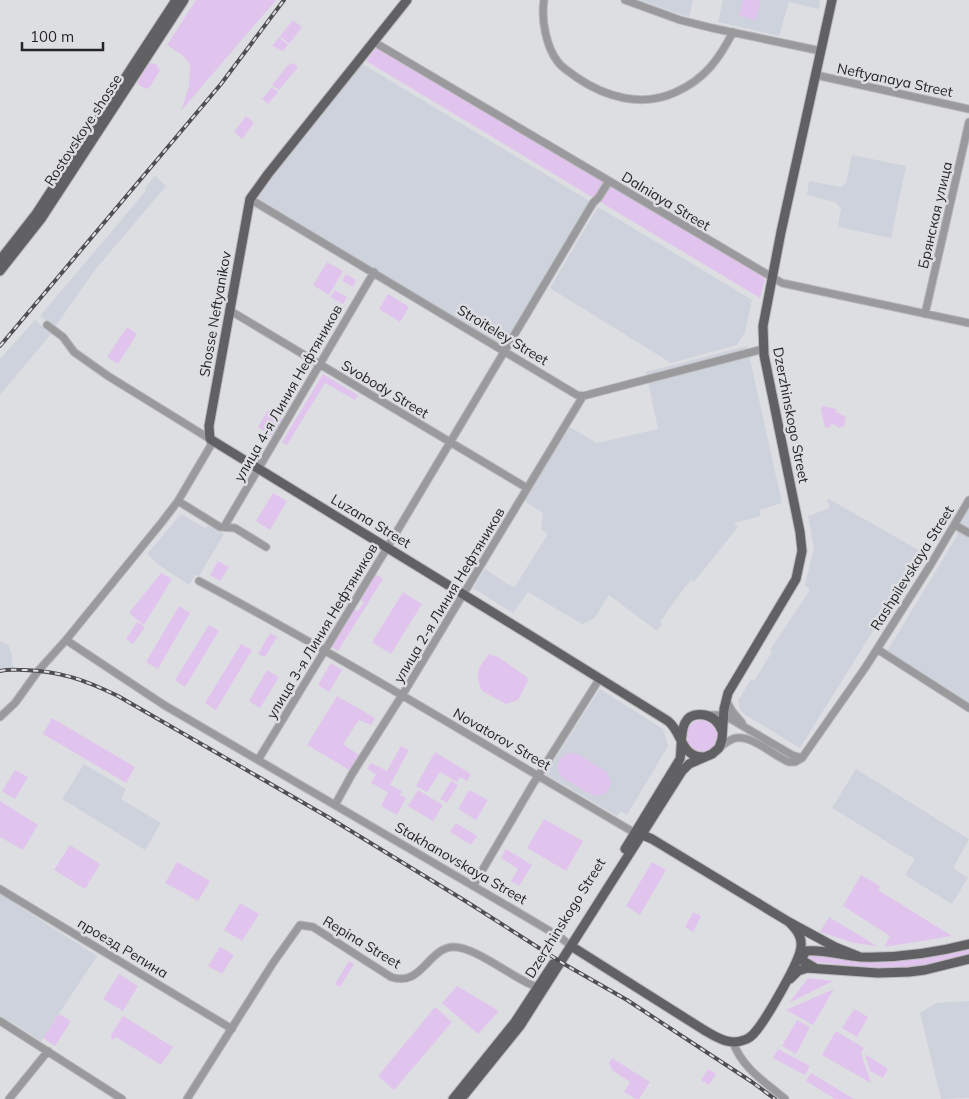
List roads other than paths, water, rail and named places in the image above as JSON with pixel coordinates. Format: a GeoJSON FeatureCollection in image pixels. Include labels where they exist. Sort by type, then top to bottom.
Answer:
{"type":"FeatureCollection","features":[{"type":"Feature","properties":{"kind":"main road","name":"Rostovskoye shosse"},"geometry":{"type":"LineString","coordinates":[[0,271],[41,219],[176,0]]}},
{"type":"Feature","properties":{"kind":"main road","name":"Rostovskoye shosse"},"geometry":{"type":"LineString","coordinates":[[0,260],[76,160],[184,0]]}},
{"type":"Feature","properties":{"kind":"main road","name":"Shosse Neftyanikov"},"geometry":{"type":"LineString","coordinates":[[210,439],[209,426],[250,199],[408,0]]}},
{"type":"Feature","properties":{"kind":"main road","name":"Dzerzhinskogo Street"},"geometry":{"type":"LineString","coordinates":[[638,833],[682,771],[689,764],[717,750],[722,741],[728,693],[792,588],[801,559],[800,532],[763,349],[763,326],[832,0]]}},
{"type":"Feature","properties":{"kind":"main road","name":"Luzana Street"},"geometry":{"type":"LineString","coordinates":[[210,439],[600,678],[676,728],[681,740]]}},
{"type":"Feature","properties":{"kind":"main road","name":"Dzerzhinskogo Street"},"geometry":{"type":"LineString","coordinates":[[461,1099],[520,1026],[638,833],[680,759],[681,731],[686,722],[694,716],[706,715]]}},
{"type":"Feature","properties":{"kind":"main road"},"geometry":{"type":"LineString","coordinates":[[706,715],[717,722],[722,731]]}},
{"type":"Feature","properties":{"kind":"main road"},"geometry":{"type":"LineString","coordinates":[[681,740],[684,748],[691,754],[698,757],[707,756]]}},
{"type":"Feature","properties":{"kind":"main road","name":"Novatorov Street"},"geometry":{"type":"LineString","coordinates":[[638,833],[790,922],[835,947],[860,957]]}},
{"type":"Feature","properties":{"kind":"main road"},"geometry":{"type":"LineString","coordinates":[[733,1042],[744,1040],[755,1033],[781,991],[800,952],[801,941],[795,927],[790,922]]}},
{"type":"Feature","properties":{"kind":"main road"},"geometry":{"type":"LineString","coordinates":[[815,968],[804,962],[803,956],[806,952],[860,957],[916,954],[969,944]]}},
{"type":"Feature","properties":{"kind":"main road","name":"Dzerzhinskogo Street"},"geometry":{"type":"LineString","coordinates":[[453,1099],[515,1022],[569,945]]}},
{"type":"Feature","properties":{"kind":"main road","name":"Stakhanovskaya Street"},"geometry":{"type":"LineString","coordinates":[[569,945],[704,1030],[718,1038],[733,1042]]}},
{"type":"Feature","properties":{"kind":"main road"},"geometry":{"type":"LineString","coordinates":[[781,991],[798,971],[815,968],[859,972],[909,972],[969,959]]}},
{"type":"Feature","properties":{"kind":"street"},"geometry":{"type":"LineString","coordinates":[[544,0],[544,22],[547,35],[551,51],[559,63],[586,83],[621,98],[646,100],[676,92],[713,66],[733,32]]}},
{"type":"Feature","properties":{"kind":"street"},"geometry":{"type":"LineString","coordinates":[[624,0],[680,20],[821,51]]}},
{"type":"Feature","properties":{"kind":"street","name":"Dalniaya Street"},"geometry":{"type":"LineString","coordinates":[[374,42],[782,283],[969,323]]}},
{"type":"Feature","properties":{"kind":"street","name":"Neftyanaya Street"},"geometry":{"type":"LineString","coordinates":[[816,75],[969,109]]}},
{"type":"Feature","properties":{"kind":"street","name":"Брянская улица"},"geometry":{"type":"LineString","coordinates":[[925,314],[969,122]]}},
{"type":"Feature","properties":{"kind":"street","name":"улица 3-я Линия Нефтяников"},"geometry":{"type":"LineString","coordinates":[[258,760],[592,204],[609,181]]}},
{"type":"Feature","properties":{"kind":"street","name":"Stroiteley Street"},"geometry":{"type":"LineString","coordinates":[[250,199],[577,395],[583,396]]}},
{"type":"Feature","properties":{"kind":"street","name":"улица 4-я Линия Нефтяников"},"geometry":{"type":"LineString","coordinates":[[224,527],[374,272]]}},
{"type":"Feature","properties":{"kind":"street","name":"Svobody Street"},"geometry":{"type":"LineString","coordinates":[[229,310],[527,488]]}},
{"type":"Feature","properties":{"kind":"street","name":"Luzana Street"},"geometry":{"type":"LineString","coordinates":[[46,325],[63,337],[74,352],[108,376],[210,439]]}},
{"type":"Feature","properties":{"kind":"street"},"geometry":{"type":"LineString","coordinates":[[583,396],[763,349]]}},
{"type":"Feature","properties":{"kind":"street","name":"улица 2-я Линия Нефтяников"},"geometry":{"type":"LineString","coordinates":[[335,805],[355,769],[402,696],[583,396]]}},
{"type":"Feature","properties":{"kind":"street","name":"Shosse Neftyanikov"},"geometry":{"type":"LineString","coordinates":[[66,640],[178,501],[211,445],[210,439]]}},
{"type":"Feature","properties":{"kind":"street","name":"Rashpilevskaya Street"},"geometry":{"type":"LineString","coordinates":[[802,758],[877,650],[969,500]]}},
{"type":"Feature","properties":{"kind":"street"},"geometry":{"type":"LineString","coordinates":[[178,501],[220,527],[235,528],[266,547]]}},
{"type":"Feature","properties":{"kind":"street"},"geometry":{"type":"LineString","coordinates":[[955,524],[969,534]]}},
{"type":"Feature","properties":{"kind":"street","name":"Novatorov Street"},"geometry":{"type":"LineString","coordinates":[[198,581],[325,650],[538,777],[638,833]]}},
{"type":"Feature","properties":{"kind":"street"},"geometry":{"type":"LineString","coordinates":[[0,716],[15,703],[38,671],[66,640]]}},
{"type":"Feature","properties":{"kind":"street","name":"Stakhanovskaya Street"},"geometry":{"type":"LineString","coordinates":[[66,640],[164,705],[473,886],[569,945]]}},
{"type":"Feature","properties":{"kind":"street","name":"Rashpilevskaya Street"},"geometry":{"type":"LineString","coordinates":[[877,650],[969,708]]}},
{"type":"Feature","properties":{"kind":"street"},"geometry":{"type":"LineString","coordinates":[[473,886],[600,678]]}},
{"type":"Feature","properties":{"kind":"street"},"geometry":{"type":"LineString","coordinates":[[726,700],[732,711],[747,728]]}},
{"type":"Feature","properties":{"kind":"street"},"geometry":{"type":"LineString","coordinates":[[706,715],[724,715],[792,755],[802,758]]}},
{"type":"Feature","properties":{"kind":"street"},"geometry":{"type":"LineString","coordinates":[[717,750],[733,739],[742,738],[752,741],[789,762],[795,762],[802,758]]}},
{"type":"Feature","properties":{"kind":"street","name":"проезд Репина"},"geometry":{"type":"LineString","coordinates":[[0,889],[232,1029]]}},
{"type":"Feature","properties":{"kind":"street","name":"Repina Street"},"geometry":{"type":"LineString","coordinates":[[187,1099],[273,963],[300,925],[313,927],[399,980],[413,976],[440,951],[454,947],[468,951],[538,987]]}},
{"type":"Feature","properties":{"kind":"street"},"geometry":{"type":"LineString","coordinates":[[0,1021],[122,1099]]}},
{"type":"Feature","properties":{"kind":"street"},"geometry":{"type":"LineString","coordinates":[[733,1042],[736,1053],[746,1066],[785,1099]]}},
{"type":"Feature","properties":{"kind":"street"},"geometry":{"type":"LineString","coordinates":[[9,1099],[48,1052]]}},
{"type":"Feature","properties":{"kind":"railway"},"geometry":{"type":"LineString","coordinates":[[0,346],[221,84],[284,0]]}},
{"type":"Feature","properties":{"kind":"railway"},"geometry":{"type":"LineString","coordinates":[[0,671],[24,670],[61,674],[94,685],[118,696],[328,817],[564,964],[627,1000],[775,1099]]}}]}
